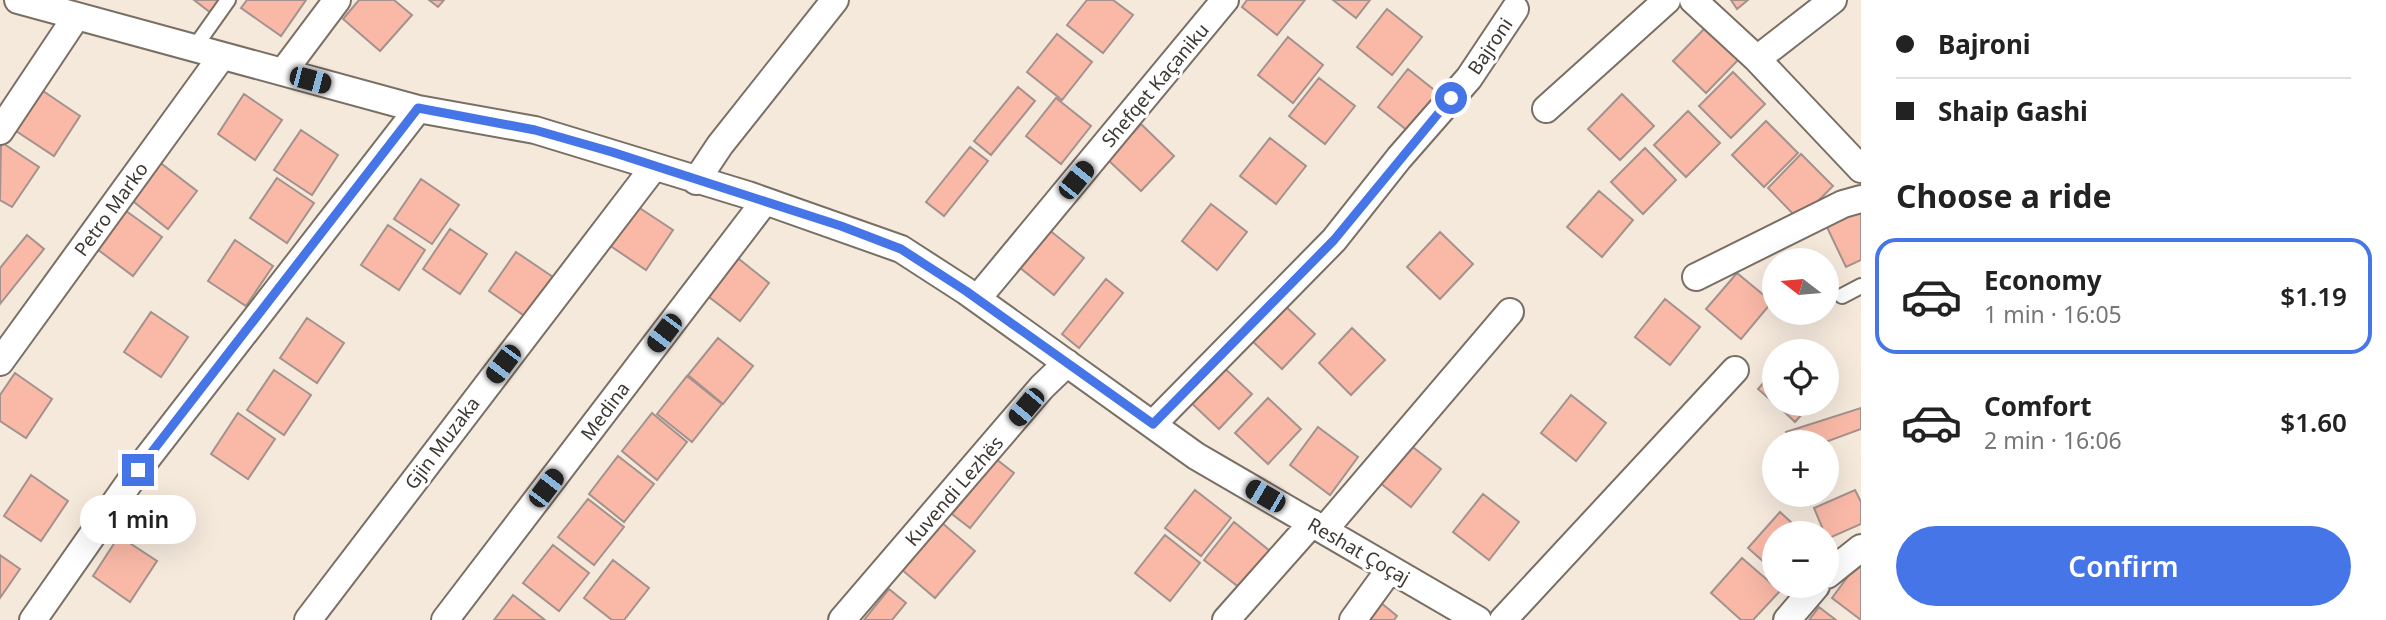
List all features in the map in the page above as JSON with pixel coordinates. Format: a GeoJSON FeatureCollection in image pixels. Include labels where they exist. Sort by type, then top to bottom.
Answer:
{"type":"FeatureCollection","features":[{"type":"Feature","properties":{"kind":"street","name":"Reshat Çoçaj"},"geometry":{"type":"LineString","coordinates":[[18,0],[418,108],[535,130],[765,201],[901,249],[977,299],[1196,456],[1478,620]]}},
{"type":"Feature","properties":{"kind":"street"},"geometry":{"type":"LineString","coordinates":[[283,72],[337,0]]}},
{"type":"Feature","properties":{"kind":"street"},"geometry":{"type":"LineString","coordinates":[[696,181],[720,145],[835,0]]}},
{"type":"Feature","properties":{"kind":"street","name":"Shefqet Kaçaniku"},"geometry":{"type":"LineString","coordinates":[[977,299],[1225,0]]}},
{"type":"Feature","properties":{"kind":"street"},"geometry":{"type":"LineString","coordinates":[[1546,109],[1667,0]]}},
{"type":"Feature","properties":{"kind":"street"},"geometry":{"type":"LineString","coordinates":[[1693,0],[1757,59],[1861,170]]}},
{"type":"Feature","properties":{"kind":"street"},"geometry":{"type":"LineString","coordinates":[[1757,59],[1833,0]]}},
{"type":"Feature","properties":{"kind":"street","name":"Bajroni"},"geometry":{"type":"LineString","coordinates":[[1153,424],[1334,240],[1399,158],[1469,78],[1515,9]]}},
{"type":"Feature","properties":{"kind":"street"},"geometry":{"type":"LineString","coordinates":[[0,131],[76,17]]}},
{"type":"Feature","properties":{"kind":"street","name":"Petro Marko"},"geometry":{"type":"LineString","coordinates":[[0,362],[222,56]]}},
{"type":"Feature","properties":{"kind":"street"},"geometry":{"type":"LineString","coordinates":[[33,620],[138,470],[418,108]]}},
{"type":"Feature","properties":{"kind":"street","name":"Gjin Muzaka"},"geometry":{"type":"LineString","coordinates":[[308,620],[654,167]]}},
{"type":"Feature","properties":{"kind":"street"},"geometry":{"type":"LineString","coordinates":[[1696,276],[1843,204],[1861,198]]}},
{"type":"Feature","properties":{"kind":"street","name":"Medina"},"geometry":{"type":"LineString","coordinates":[[445,620],[765,201]]}},
{"type":"Feature","properties":{"kind":"street"},"geometry":{"type":"LineString","coordinates":[[1226,620],[1318,526],[1510,312]]}},
{"type":"Feature","properties":{"kind":"street","name":"Kuvendi Lezhës"},"geometry":{"type":"LineString","coordinates":[[842,620],[1042,387],[1067,363]]}},
{"type":"Feature","properties":{"kind":"street"},"geometry":{"type":"LineString","coordinates":[[1503,620],[1735,370]]}},
{"type":"Feature","properties":{"kind":"street"},"geometry":{"type":"LineString","coordinates":[[1839,565],[1861,548]]}},
{"type":"Feature","properties":{"kind":"street"},"geometry":{"type":"LineString","coordinates":[[1353,620],[1390,569]]}},
{"type":"Feature","properties":{"kind":"street"},"geometry":{"type":"LineString","coordinates":[[1787,620],[1806,598]]}},
{"type":"Feature","properties":{"kind":"lane"},"geometry":{"type":"LineString","coordinates":[[194,48],[228,0]]}},
{"type":"Feature","properties":{"kind":"lane"},"geometry":{"type":"LineString","coordinates":[[1842,296],[1861,286]]}},
{"type":"Feature","properties":{"kind":"building"},"geometry":{"type":"Polygon","coordinates":[[[194,0],[220,0],[211,13],[194,0]]]}},
{"type":"Feature","properties":{"kind":"building"},"geometry":{"type":"Polygon","coordinates":[[[247,0],[306,0],[281,36],[241,8],[247,0]]]}},
{"type":"Feature","properties":{"kind":"building"},"geometry":{"type":"Polygon","coordinates":[[[359,0],[394,0],[412,15],[380,51],[343,19],[359,0]]]}},
{"type":"Feature","properties":{"kind":"building"},"geometry":{"type":"Polygon","coordinates":[[[429,0],[444,0],[438,7],[429,0]]]}},
{"type":"Feature","properties":{"kind":"building"},"geometry":{"type":"Polygon","coordinates":[[[1087,0],[1113,0],[1133,15],[1103,53],[1067,25],[1087,0]]]}},
{"type":"Feature","properties":{"kind":"building"},"geometry":{"type":"Polygon","coordinates":[[[1247,0],[1305,0],[1277,35],[1242,7],[1247,0]]]}},
{"type":"Feature","properties":{"kind":"building"},"geometry":{"type":"Polygon","coordinates":[[[1333,0],[1370,0],[1356,18],[1333,0]]]}},
{"type":"Feature","properties":{"kind":"building"},"geometry":{"type":"Polygon","coordinates":[[[1731,0],[1748,0],[1737,9],[1731,0]]]}},
{"type":"Feature","properties":{"kind":"building"},"geometry":{"type":"Polygon","coordinates":[[[1387,9],[1422,37],[1392,75],[1357,47],[1387,9]]]}},
{"type":"Feature","properties":{"kind":"building"},"geometry":{"type":"Polygon","coordinates":[[[1707,26],[1740,58],[1706,93],[1673,61],[1707,26]]]}},
{"type":"Feature","properties":{"kind":"building"},"geometry":{"type":"Polygon","coordinates":[[[1057,34],[1092,62],[1062,100],[1027,72],[1057,34]]]}},
{"type":"Feature","properties":{"kind":"building"},"geometry":{"type":"Polygon","coordinates":[[[1288,37],[1323,65],[1293,103],[1258,75],[1288,37]]]}},
{"type":"Feature","properties":{"kind":"building"},"geometry":{"type":"Polygon","coordinates":[[[1408,69],[1443,97],[1413,135],[1378,107],[1408,69]]]}},
{"type":"Feature","properties":{"kind":"building"},"geometry":{"type":"Polygon","coordinates":[[[1733,72],[1765,104],[1731,138],[1699,106],[1733,72]]]}},
{"type":"Feature","properties":{"kind":"building"},"geometry":{"type":"Polygon","coordinates":[[[1319,78],[1355,106],[1325,144],[1289,116],[1319,78]]]}},
{"type":"Feature","properties":{"kind":"building"},"geometry":{"type":"Polygon","coordinates":[[[1018,87],[1035,101],[991,155],[974,141],[1018,87]]]}},
{"type":"Feature","properties":{"kind":"building"},"geometry":{"type":"Polygon","coordinates":[[[43,91],[80,116],[54,156],[16,131],[43,91]]]}},
{"type":"Feature","properties":{"kind":"building"},"geometry":{"type":"Polygon","coordinates":[[[244,94],[282,120],[255,160],[218,134],[244,94]]]}},
{"type":"Feature","properties":{"kind":"building"},"geometry":{"type":"Polygon","coordinates":[[[1622,94],[1654,126],[1620,160],[1588,129],[1622,94]]]}},
{"type":"Feature","properties":{"kind":"building"},"geometry":{"type":"Polygon","coordinates":[[[1056,98],[1091,126],[1061,164],[1026,136],[1056,98]]]}},
{"type":"Feature","properties":{"kind":"building"},"geometry":{"type":"Polygon","coordinates":[[[1688,111],[1720,143],[1686,177],[1654,145],[1688,111]]]}},
{"type":"Feature","properties":{"kind":"building"},"geometry":{"type":"Polygon","coordinates":[[[1766,121],[1798,153],[1764,187],[1732,155],[1766,121]]]}},
{"type":"Feature","properties":{"kind":"building"},"geometry":{"type":"Polygon","coordinates":[[[1141,124],[1174,156],[1141,191],[1108,160],[1141,124]]]}},
{"type":"Feature","properties":{"kind":"building"},"geometry":{"type":"Polygon","coordinates":[[[301,130],[338,155],[312,195],[274,170],[301,130]]]}},
{"type":"Feature","properties":{"kind":"building"},"geometry":{"type":"Polygon","coordinates":[[[1270,138],[1306,166],[1276,204],[1240,176],[1270,138]]]}},
{"type":"Feature","properties":{"kind":"building"},"geometry":{"type":"Polygon","coordinates":[[[1,142],[39,167],[12,207],[0,200],[1,142]]]}},
{"type":"Feature","properties":{"kind":"building"},"geometry":{"type":"Polygon","coordinates":[[[970,147],[988,161],[944,216],[926,202],[970,147]]]}},
{"type":"Feature","properties":{"kind":"building"},"geometry":{"type":"Polygon","coordinates":[[[1645,148],[1676,180],[1643,214],[1611,182],[1645,148]]]}},
{"type":"Feature","properties":{"kind":"building"},"geometry":{"type":"Polygon","coordinates":[[[1801,154],[1833,186],[1799,220],[1768,188],[1801,154]]]}},
{"type":"Feature","properties":{"kind":"building"},"geometry":{"type":"Polygon","coordinates":[[[158,161],[197,191],[168,229],[129,198],[158,161]]]}},
{"type":"Feature","properties":{"kind":"building"},"geometry":{"type":"Polygon","coordinates":[[[277,178],[314,203],[287,243],[250,218],[277,178]]]}},
{"type":"Feature","properties":{"kind":"building"},"geometry":{"type":"Polygon","coordinates":[[[421,179],[459,205],[432,244],[394,219],[421,179]]]}},
{"type":"Feature","properties":{"kind":"building"},"geometry":{"type":"Polygon","coordinates":[[[1599,191],[1633,220],[1602,257],[1567,227],[1599,191]]]}},
{"type":"Feature","properties":{"kind":"building"},"geometry":{"type":"Polygon","coordinates":[[[1211,204],[1247,232],[1217,270],[1182,241],[1211,204]]]}},
{"type":"Feature","properties":{"kind":"building"},"geometry":{"type":"Polygon","coordinates":[[[635,205],[673,230],[646,270],[609,245],[635,205]]]}},
{"type":"Feature","properties":{"kind":"building"},"geometry":{"type":"Polygon","coordinates":[[[1861,206],[1861,260],[1846,267],[1825,223],[1861,206]]]}},
{"type":"Feature","properties":{"kind":"building"},"geometry":{"type":"Polygon","coordinates":[[[122,208],[162,237],[133,276],[93,246],[122,208]]]}},
{"type":"Feature","properties":{"kind":"building"},"geometry":{"type":"Polygon","coordinates":[[[388,225],[425,250],[399,290],[361,265],[388,225]]]}},
{"type":"Feature","properties":{"kind":"building"},"geometry":{"type":"Polygon","coordinates":[[[450,229],[487,254],[460,294],[423,269],[450,229]]]}},
{"type":"Feature","properties":{"kind":"building"},"geometry":{"type":"Polygon","coordinates":[[[1048,229],[1084,258],[1054,295],[1019,267],[1048,229]]]}},
{"type":"Feature","properties":{"kind":"building"},"geometry":{"type":"Polygon","coordinates":[[[1440,232],[1473,264],[1440,299],[1407,267],[1440,232]]]}},
{"type":"Feature","properties":{"kind":"building"},"geometry":{"type":"Polygon","coordinates":[[[27,235],[44,249],[0,304],[0,268],[27,235]]]}},
{"type":"Feature","properties":{"kind":"building"},"geometry":{"type":"Polygon","coordinates":[[[235,240],[273,266],[246,306],[208,281],[235,240]]]}},
{"type":"Feature","properties":{"kind":"building"},"geometry":{"type":"Polygon","coordinates":[[[516,252],[553,277],[526,317],[489,291],[516,252]]]}},
{"type":"Feature","properties":{"kind":"building"},"geometry":{"type":"Polygon","coordinates":[[[734,255],[769,283],[740,321],[704,293],[734,255]]]}},
{"type":"Feature","properties":{"kind":"building"},"geometry":{"type":"Polygon","coordinates":[[[1737,273],[1762,294],[1762,314],[1741,339],[1706,309],[1737,273]]]}},
{"type":"Feature","properties":{"kind":"building"},"geometry":{"type":"Polygon","coordinates":[[[1106,279],[1123,293],[1079,348],[1062,334],[1106,279]]]}},
{"type":"Feature","properties":{"kind":"building"},"geometry":{"type":"Polygon","coordinates":[[[1665,299],[1700,327],[1670,365],[1635,337],[1665,299]]]}},
{"type":"Feature","properties":{"kind":"building"},"geometry":{"type":"Polygon","coordinates":[[[1282,303],[1315,334],[1282,369],[1249,338],[1282,303]]]}},
{"type":"Feature","properties":{"kind":"building"},"geometry":{"type":"Polygon","coordinates":[[[151,312],[188,337],[161,377],[124,352],[151,312]]]}},
{"type":"Feature","properties":{"kind":"building"},"geometry":{"type":"Polygon","coordinates":[[[307,318],[344,343],[317,383],[280,358],[307,318]]]}},
{"type":"Feature","properties":{"kind":"building"},"geometry":{"type":"Polygon","coordinates":[[[1352,328],[1385,360],[1351,395],[1319,363],[1352,328]]]}},
{"type":"Feature","properties":{"kind":"building"},"geometry":{"type":"Polygon","coordinates":[[[718,338],[753,366],[723,404],[688,375],[718,338]]]}},
{"type":"Feature","properties":{"kind":"building"},"geometry":{"type":"Polygon","coordinates":[[[1219,363],[1252,394],[1219,429],[1186,398],[1219,363]]]}},
{"type":"Feature","properties":{"kind":"building"},"geometry":{"type":"Polygon","coordinates":[[[274,370],[311,395],[284,435],[247,410],[274,370]]]}},
{"type":"Feature","properties":{"kind":"building"},"geometry":{"type":"Polygon","coordinates":[[[15,373],[52,399],[26,438],[0,421],[0,395],[15,373]]]}},
{"type":"Feature","properties":{"kind":"building"},"geometry":{"type":"Polygon","coordinates":[[[687,376],[722,404],[692,442],[657,414],[687,376]]]}},
{"type":"Feature","properties":{"kind":"building"},"geometry":{"type":"Polygon","coordinates":[[[1571,395],[1606,423],[1576,461],[1541,433],[1571,395]]]}},
{"type":"Feature","properties":{"kind":"building"},"geometry":{"type":"Polygon","coordinates":[[[1268,398],[1301,429],[1268,464],[1235,433],[1268,398]]]}},
{"type":"Feature","properties":{"kind":"building"},"geometry":{"type":"Polygon","coordinates":[[[1861,408],[1861,429],[1839,437],[1839,430],[1792,430],[1839,416],[1861,408]]]}},
{"type":"Feature","properties":{"kind":"building"},"geometry":{"type":"Polygon","coordinates":[[[238,413],[275,439],[248,479],[211,454],[238,413]]]}},
{"type":"Feature","properties":{"kind":"building"},"geometry":{"type":"Polygon","coordinates":[[[652,413],[687,442],[657,480],[622,451],[652,413]]]}},
{"type":"Feature","properties":{"kind":"building"},"geometry":{"type":"Polygon","coordinates":[[[1789,416],[1800,416],[1795,422],[1789,416]]]}},
{"type":"Feature","properties":{"kind":"building"},"geometry":{"type":"Polygon","coordinates":[[[1318,427],[1358,457],[1330,495],[1290,465],[1318,427]]]}},
{"type":"Feature","properties":{"kind":"building"},"geometry":{"type":"Polygon","coordinates":[[[1405,441],[1441,469],[1411,507],[1375,479],[1405,441]]]}},
{"type":"Feature","properties":{"kind":"building"},"geometry":{"type":"Polygon","coordinates":[[[618,456],[654,484],[624,522],[589,494],[618,456]]]}},
{"type":"Feature","properties":{"kind":"building"},"geometry":{"type":"Polygon","coordinates":[[[996,459],[1014,473],[970,528],[952,514],[996,459]]]}},
{"type":"Feature","properties":{"kind":"building"},"geometry":{"type":"Polygon","coordinates":[[[31,475],[68,501],[41,541],[4,516],[31,475]]]}},
{"type":"Feature","properties":{"kind":"building"},"geometry":{"type":"Polygon","coordinates":[[[1195,490],[1231,518],[1201,556],[1165,528],[1195,490]]]}},
{"type":"Feature","properties":{"kind":"building"},"geometry":{"type":"Polygon","coordinates":[[[1855,490],[1861,502],[1861,524],[1839,534],[1839,521],[1819,521],[1814,508],[1839,507],[1839,497],[1855,490]]]}},
{"type":"Feature","properties":{"kind":"building"},"geometry":{"type":"Polygon","coordinates":[[[1483,494],[1519,522],[1489,560],[1453,532],[1483,494]]]}},
{"type":"Feature","properties":{"kind":"building"},"geometry":{"type":"Polygon","coordinates":[[[588,499],[624,527],[594,565],[558,537],[588,499]]]}},
{"type":"Feature","properties":{"kind":"building"},"geometry":{"type":"Polygon","coordinates":[[[1780,512],[1790,521],[1772,521],[1780,512]]]}},
{"type":"Feature","properties":{"kind":"building"},"geometry":{"type":"Polygon","coordinates":[[[941,522],[975,551],[935,598],[901,569],[941,522]]]}},
{"type":"Feature","properties":{"kind":"building"},"geometry":{"type":"Polygon","coordinates":[[[1234,522],[1270,551],[1240,588],[1204,560],[1234,522]]]}},
{"type":"Feature","properties":{"kind":"building"},"geometry":{"type":"Polygon","coordinates":[[[1762,532],[1762,560],[1748,548],[1762,532]]]}},
{"type":"Feature","properties":{"kind":"building"},"geometry":{"type":"Polygon","coordinates":[[[1165,535],[1200,563],[1170,601],[1135,573],[1165,535]]]}},
{"type":"Feature","properties":{"kind":"building"},"geometry":{"type":"Polygon","coordinates":[[[119,536],[157,561],[130,602],[93,576],[119,536]]]}},
{"type":"Feature","properties":{"kind":"building"},"geometry":{"type":"Polygon","coordinates":[[[553,545],[589,573],[559,611],[523,583],[553,545]]]}},
{"type":"Feature","properties":{"kind":"building"},"geometry":{"type":"Polygon","coordinates":[[[0,555],[20,569],[0,598],[0,555]]]}},
{"type":"Feature","properties":{"kind":"building"},"geometry":{"type":"Polygon","coordinates":[[[1742,558],[1762,575],[1762,598],[1773,598],[1753,620],[1741,620],[1711,593],[1742,558]]]}},
{"type":"Feature","properties":{"kind":"building"},"geometry":{"type":"Polygon","coordinates":[[[613,560],[649,588],[624,620],[612,620],[584,598],[613,560]]]}},
{"type":"Feature","properties":{"kind":"building"},"geometry":{"type":"Polygon","coordinates":[[[1861,560],[1861,620],[1832,598],[1839,598],[1839,588],[1861,560]]]}},
{"type":"Feature","properties":{"kind":"building"},"geometry":{"type":"Polygon","coordinates":[[[889,589],[906,603],[892,620],[864,620],[889,589]]]}},
{"type":"Feature","properties":{"kind":"building"},"geometry":{"type":"Polygon","coordinates":[[[513,595],[545,620],[494,620],[513,595]]]}},
{"type":"Feature","properties":{"kind":"building"},"geometry":{"type":"Polygon","coordinates":[[[1380,602],[1397,616],[1394,620],[1365,620],[1380,602]]]}},
{"type":"Feature","properties":{"kind":"building"},"geometry":{"type":"Polygon","coordinates":[[[1819,607],[1836,620],[1809,620],[1819,607]]]}},
{"type":"Feature","properties":{"kind":"route"},"geometry":{"type":"LineString","coordinates":[[138,470],[418,108],[535,130],[612,152],[841,226],[901,249],[966,291],[1153,424],[1334,240],[1451,98]]}}]}
